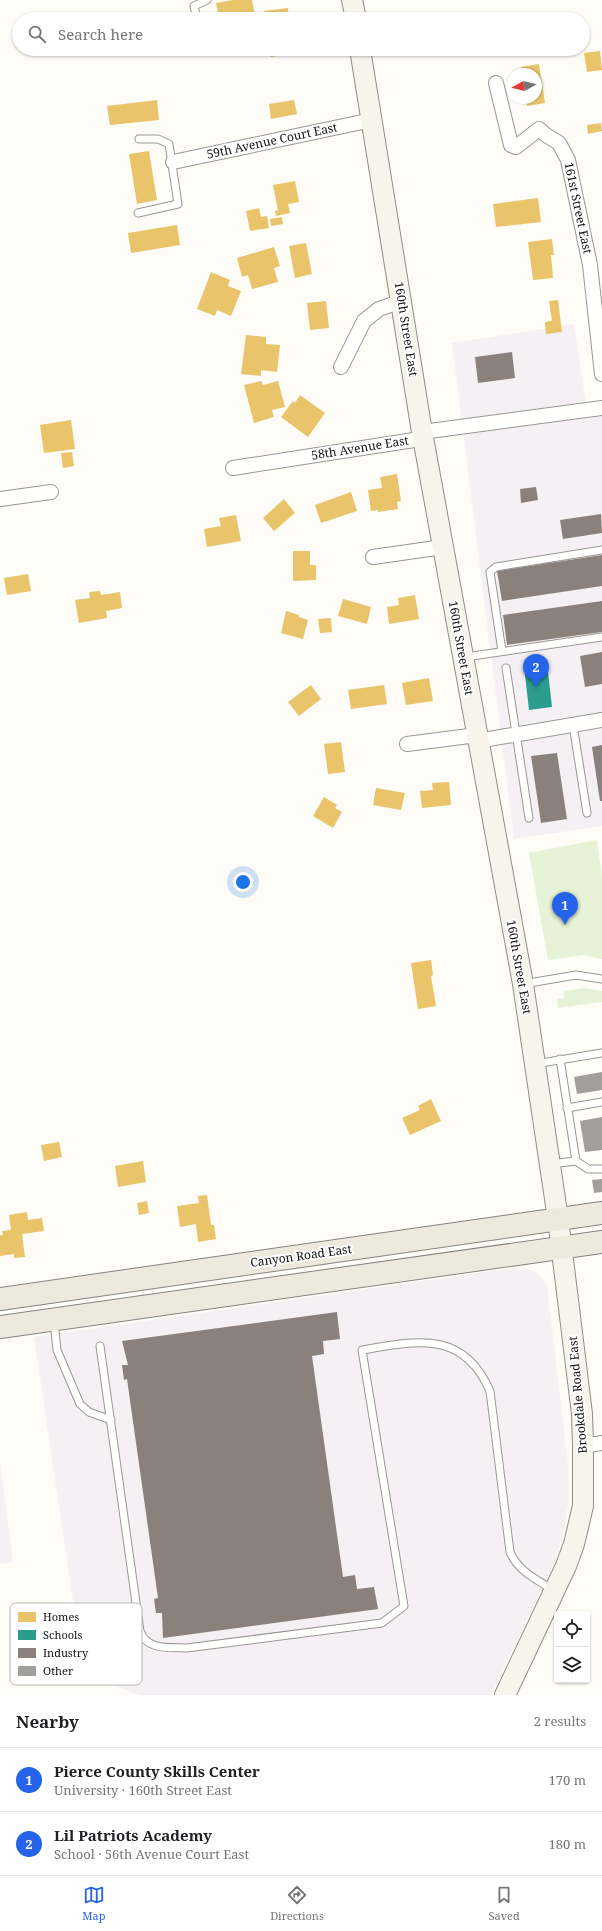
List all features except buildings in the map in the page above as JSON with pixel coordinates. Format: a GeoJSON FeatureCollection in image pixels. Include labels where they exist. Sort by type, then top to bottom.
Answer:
{"type":"FeatureCollection","features":[{"type":"Feature","properties":{"kind":"main road"},"geometry":{"type":"LineString","coordinates":[[352,0],[355,12]]}},
{"type":"Feature","properties":{"kind":"main road","name":"160th Street East"},"geometry":{"type":"LineString","coordinates":[[361,56],[422,432],[523,984],[562,1248]]}},
{"type":"Feature","properties":{"kind":"main road","name":"Canyon Road East"},"geometry":{"type":"LineString","coordinates":[[0,1299],[602,1213]]}},
{"type":"Feature","properties":{"kind":"main road"},"geometry":{"type":"LineString","coordinates":[[0,1326],[602,1242]]}},
{"type":"Feature","properties":{"kind":"main road","name":"Brookdale Road East"},"geometry":{"type":"LineString","coordinates":[[505,1695],[566,1566],[578,1526],[593,1445],[582,1414],[562,1248]]}},
{"type":"Feature","properties":{"kind":"street","name":"161st Street East"},"geometry":{"type":"LineString","coordinates":[[496,83],[511,145],[516,147],[539,129],[546,135],[559,142],[568,160],[590,265],[602,374]]}},
{"type":"Feature","properties":{"kind":"street","name":"59th Avenue Court East"},"geometry":{"type":"LineString","coordinates":[[173,162],[372,120]]}},
{"type":"Feature","properties":{"kind":"street"},"geometry":{"type":"LineString","coordinates":[[341,367],[364,321],[379,309],[402,301]]}},
{"type":"Feature","properties":{"kind":"street","name":"58th Avenue East"},"geometry":{"type":"LineString","coordinates":[[233,468],[414,440],[418,438],[422,432],[602,408]]}},
{"type":"Feature","properties":{"kind":"street"},"geometry":{"type":"LineString","coordinates":[[0,499],[52,492]]}},
{"type":"Feature","properties":{"kind":"street"},"geometry":{"type":"LineString","coordinates":[[373,557],[443,547]]}},
{"type":"Feature","properties":{"kind":"street"},"geometry":{"type":"LineString","coordinates":[[407,744],[517,734],[602,720]]}},
{"type":"Feature","properties":{"kind":"lane"},"geometry":{"type":"LineString","coordinates":[[195,12],[194,6],[207,0]]}},
{"type":"Feature","properties":{"kind":"lane"},"geometry":{"type":"LineString","coordinates":[[138,213],[178,204],[173,162],[169,144],[158,139],[139,139]]}},
{"type":"Feature","properties":{"kind":"lane"},"geometry":{"type":"LineString","coordinates":[[502,651],[490,572],[492,569],[496,567],[602,550]]}},
{"type":"Feature","properties":{"kind":"lane"},"geometry":{"type":"LineString","coordinates":[[463,657],[602,637]]}},
{"type":"Feature","properties":{"kind":"lane"},"geometry":{"type":"LineString","coordinates":[[506,668],[529,818]]}},
{"type":"Feature","properties":{"kind":"lane"},"geometry":{"type":"LineString","coordinates":[[573,725],[587,813]]}},
{"type":"Feature","properties":{"kind":"lane"},"geometry":{"type":"LineString","coordinates":[[523,984],[576,975],[602,980]]}},
{"type":"Feature","properties":{"kind":"lane"},"geometry":{"type":"LineString","coordinates":[[535,1064],[602,1053]]}},
{"type":"Feature","properties":{"kind":"lane"},"geometry":{"type":"LineString","coordinates":[[560,1059],[576,1161]]}},
{"type":"Feature","properties":{"kind":"lane"},"geometry":{"type":"LineString","coordinates":[[567,1108],[602,1102]]}},
{"type":"Feature","properties":{"kind":"lane"},"geometry":{"type":"LineString","coordinates":[[550,1164],[576,1161],[588,1169],[602,1169]]}},
{"type":"Feature","properties":{"kind":"lane"},"geometry":{"type":"LineString","coordinates":[[53,1319],[57,1350],[80,1404],[89,1412],[111,1420]]}},
{"type":"Feature","properties":{"kind":"lane"},"geometry":{"type":"LineString","coordinates":[[142,1635],[145,1640],[154,1646],[187,1648],[382,1623],[404,1606],[362,1350],[408,1342],[432,1342],[454,1350],[472,1363],[485,1381],[490,1391],[510,1552],[513,1559],[522,1570],[555,1591]]}},
{"type":"Feature","properties":{"kind":"lane"},"geometry":{"type":"LineString","coordinates":[[100,1346],[136,1603]]}},
{"type":"Feature","properties":{"kind":"shaded area"},"geometry":{"type":"Polygon","coordinates":[[[574,324],[586,403],[602,401],[602,826],[514,839],[452,343],[574,324]]]}},
{"type":"Feature","properties":{"kind":"shaded area"},"geometry":{"type":"Polygon","coordinates":[[[518,1267],[534,1271],[544,1280],[547,1286],[568,1464],[569,1499],[564,1530],[556,1559],[491,1695],[140,1695],[112,1685],[142,1685],[142,1603],[73,1603],[34,1337],[518,1267]]]}},
{"type":"Feature","properties":{"kind":"shaded area"},"geometry":{"type":"Polygon","coordinates":[[[0,1463],[13,1562],[0,1564],[0,1463]]]}},
{"type":"Feature","properties":{"kind":"green space"},"geometry":{"type":"Polygon","coordinates":[[[597,840],[602,878],[602,959],[583,955],[548,960],[529,853],[597,840]]]}},
{"type":"Feature","properties":{"kind":"green space"},"geometry":{"type":"Polygon","coordinates":[[[585,988],[602,991],[602,1002],[558,1008],[557,999],[564,998],[564,991],[585,988]]]}},
{"type":"Feature","properties":{"kind":"place","name":"Lil Patriots Academy"},"geometry":{"type":"Point","coordinates":[536,687]}},
{"type":"Feature","properties":{"kind":"place","name":"Pierce County Skills Center"},"geometry":{"type":"Point","coordinates":[565,925]}}]}
